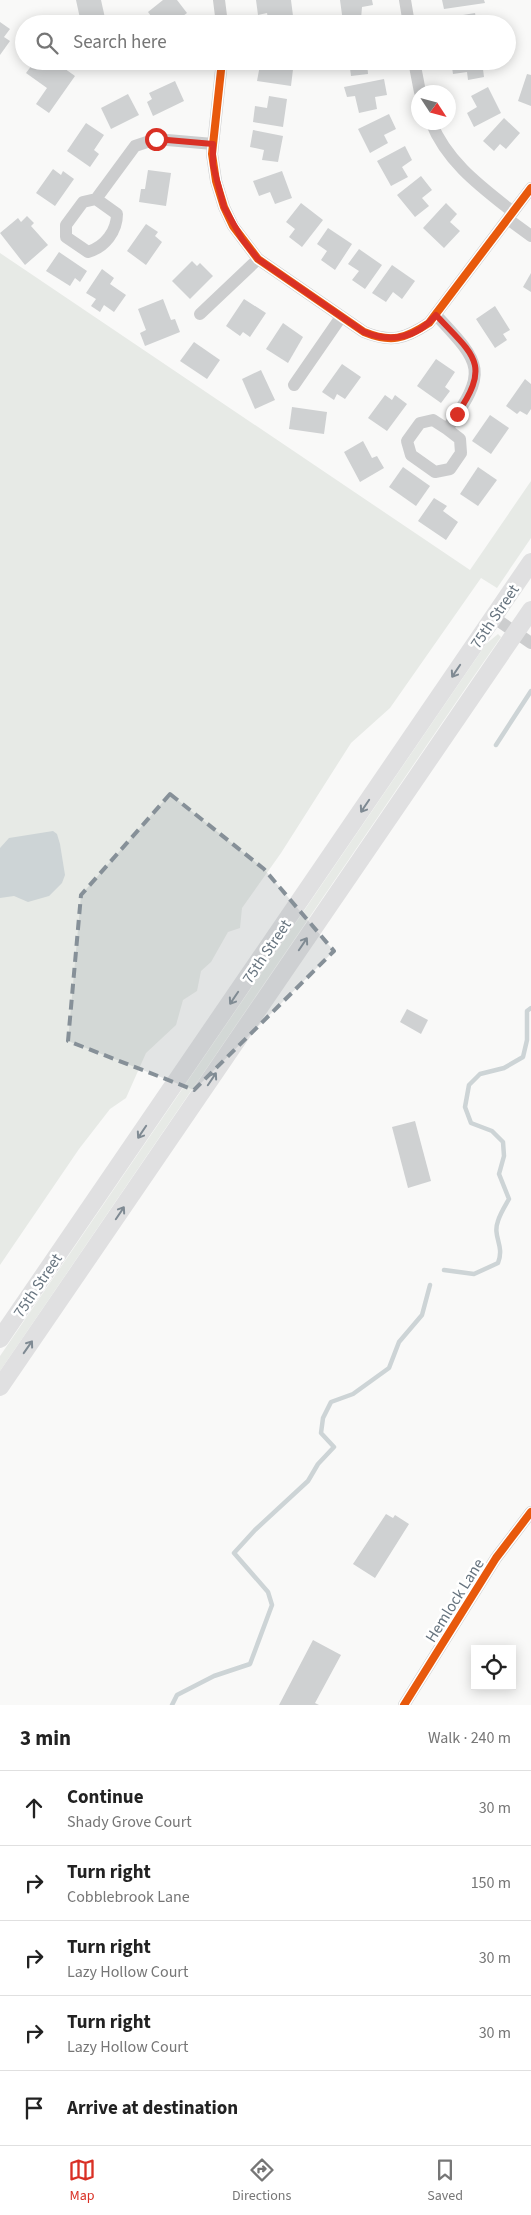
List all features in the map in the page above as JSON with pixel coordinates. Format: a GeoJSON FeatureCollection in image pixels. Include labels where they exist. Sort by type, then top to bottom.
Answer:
{"type":"FeatureCollection","features":[{"type":"Feature","properties":{"kind":"main road","name":"75th Street"},"geometry":{"type":"LineString","coordinates":[[0,1387],[505,625],[531,562]]}},
{"type":"Feature","properties":{"kind":"main road","name":"75th Street"},"geometry":{"type":"LineString","coordinates":[[0,1339],[505,625],[531,610]]}},
{"type":"Feature","properties":{"kind":"street"},"geometry":{"type":"LineString","coordinates":[[219,0],[221,15]]}},
{"type":"Feature","properties":{"kind":"street"},"geometry":{"type":"LineString","coordinates":[[405,0],[408,15]]}},
{"type":"Feature","properties":{"kind":"street"},"geometry":{"type":"LineString","coordinates":[[221,70],[213,144],[213,165],[224,207],[242,239],[258,259],[341,317],[364,332],[379,338],[393,339],[414,333],[429,323],[531,188]]}},
{"type":"Feature","properties":{"kind":"street"},"geometry":{"type":"LineString","coordinates":[[416,70],[419,85]]}},
{"type":"Feature","properties":{"kind":"street"},"geometry":{"type":"LineString","coordinates":[[435,130],[446,150],[462,170],[531,236]]}},
{"type":"Feature","properties":{"kind":"street"},"geometry":{"type":"LineString","coordinates":[[96,199],[117,214],[117,226],[99,249],[88,252],[66,237],[66,225],[83,202],[96,199],[129,152],[142,142],[156,139],[213,144]]}},
{"type":"Feature","properties":{"kind":"street"},"geometry":{"type":"LineString","coordinates":[[200,314],[258,259]]}},
{"type":"Feature","properties":{"kind":"street"},"geometry":{"type":"LineString","coordinates":[[436,315],[471,354],[476,374],[471,394],[446,429]]}},
{"type":"Feature","properties":{"kind":"street"},"geometry":{"type":"LineString","coordinates":[[294,385],[341,317]]}},
{"type":"Feature","properties":{"kind":"street"},"geometry":{"type":"LineString","coordinates":[[433,420],[446,429],[460,440],[461,453],[450,469],[435,472],[411,455],[407,441],[420,423],[433,420]]}},
{"type":"Feature","properties":{"kind":"street"},"geometry":{"type":"LineString","coordinates":[[505,625],[531,643]]}},
{"type":"Feature","properties":{"kind":"street","name":"Hemlock Lane"},"geometry":{"type":"LineString","coordinates":[[404,1705],[496,1558],[531,1512]]}},
{"type":"Feature","properties":{"kind":"highlighted area"},"geometry":{"type":"Polygon","coordinates":[[[170,794],[264,869],[334,951],[194,1090],[68,1041],[81,895],[170,794]]]}},
{"type":"Feature","properties":{"kind":"shaded area"},"geometry":{"type":"Polygon","coordinates":[[[0,253],[470,570],[531,481],[531,538],[497,588],[481,578],[390,708],[351,743],[281,853],[242,908],[240,928],[228,932],[211,962],[201,971],[197,991],[183,1000],[176,1025],[146,1053],[126,1098],[110,1109],[79,1149],[0,1265],[0,253]]]}},
{"type":"Feature","properties":{"kind":"shaded area"},"geometry":{"type":"Polygon","coordinates":[[[498,634],[501,637],[0,1371],[0,1356],[486,644],[498,634]]]}},
{"type":"Feature","properties":{"kind":"shaded area"},"geometry":{"type":"Polygon","coordinates":[[[53,831],[57,834],[60,844],[65,875],[62,883],[49,896],[28,902],[14,896],[0,898],[0,848],[9,838],[53,831]]]}},
{"type":"Feature","properties":{"kind":"building"},"geometry":{"type":"Polygon","coordinates":[[[76,0],[101,0],[104,15],[79,15],[76,0]]]}},
{"type":"Feature","properties":{"kind":"building"},"geometry":{"type":"Polygon","coordinates":[[[163,0],[177,0],[187,13],[184,15],[150,15],[148,12],[163,0]]]}},
{"type":"Feature","properties":{"kind":"building"},"geometry":{"type":"Polygon","coordinates":[[[256,0],[291,0],[293,15],[267,15],[267,13],[258,15],[256,0]]]}},
{"type":"Feature","properties":{"kind":"building"},"geometry":{"type":"Polygon","coordinates":[[[340,0],[372,0],[373,5],[362,7],[361,15],[342,15],[340,0]]]}},
{"type":"Feature","properties":{"kind":"building"},"geometry":{"type":"Polygon","coordinates":[[[442,0],[484,0],[485,3],[444,9],[442,0]]]}},
{"type":"Feature","properties":{"kind":"building"},"geometry":{"type":"Polygon","coordinates":[[[0,22],[10,29],[4,37],[10,41],[0,55],[0,22]]]}},
{"type":"Feature","properties":{"kind":"building"},"geometry":{"type":"Polygon","coordinates":[[[28,70],[67,70],[75,76],[49,113],[36,104],[47,88],[26,73],[28,70]]]}},
{"type":"Feature","properties":{"kind":"building"},"geometry":{"type":"Polygon","coordinates":[[[259,70],[293,70],[291,86],[257,81],[259,70]]]}},
{"type":"Feature","properties":{"kind":"building"},"geometry":{"type":"Polygon","coordinates":[[[350,70],[368,70],[368,74],[351,76],[350,70]]]}},
{"type":"Feature","properties":{"kind":"building"},"geometry":{"type":"Polygon","coordinates":[[[452,70],[483,70],[484,77],[468,80],[467,72],[453,74],[452,70]]]}},
{"type":"Feature","properties":{"kind":"building"},"geometry":{"type":"Polygon","coordinates":[[[527,74],[531,75],[531,106],[518,101],[527,74]]]}},
{"type":"Feature","properties":{"kind":"building"},"geometry":{"type":"Polygon","coordinates":[[[384,79],[387,95],[375,97],[377,109],[359,113],[355,96],[347,97],[344,87],[384,79]]]}},
{"type":"Feature","properties":{"kind":"building"},"geometry":{"type":"Polygon","coordinates":[[[175,81],[184,101],[153,116],[147,102],[152,99],[149,93],[175,81]]]}},
{"type":"Feature","properties":{"kind":"building"},"geometry":{"type":"Polygon","coordinates":[[[488,87],[501,113],[474,127],[467,113],[477,107],[471,96],[488,87]]]}},
{"type":"Feature","properties":{"kind":"building"},"geometry":{"type":"Polygon","coordinates":[[[128,94],[139,115],[111,129],[101,108],[128,94]]]}},
{"type":"Feature","properties":{"kind":"building"},"geometry":{"type":"Polygon","coordinates":[[[269,96],[287,99],[283,127],[253,122],[255,106],[267,108],[269,96]]]}},
{"type":"Feature","properties":{"kind":"building"},"geometry":{"type":"Polygon","coordinates":[[[389,114],[396,129],[384,135],[388,143],[370,153],[358,129],[389,114]]]}},
{"type":"Feature","properties":{"kind":"building"},"geometry":{"type":"Polygon","coordinates":[[[504,118],[520,133],[506,149],[500,144],[494,151],[483,141],[504,118]]]}},
{"type":"Feature","properties":{"kind":"building"},"geometry":{"type":"Polygon","coordinates":[[[86,123],[104,135],[94,150],[99,154],[90,167],[67,151],[86,123]]]}},
{"type":"Feature","properties":{"kind":"building"},"geometry":{"type":"Polygon","coordinates":[[[253,130],[283,136],[278,162],[262,160],[264,150],[250,147],[253,130]]]}},
{"type":"Feature","properties":{"kind":"building"},"geometry":{"type":"Polygon","coordinates":[[[405,146],[412,160],[402,167],[408,177],[391,186],[377,161],[405,146]]]}},
{"type":"Feature","properties":{"kind":"building"},"geometry":{"type":"Polygon","coordinates":[[[53,169],[61,175],[63,171],[74,179],[55,206],[36,193],[53,169]]]}},
{"type":"Feature","properties":{"kind":"building"},"geometry":{"type":"Polygon","coordinates":[[[148,170],[171,173],[166,206],[139,202],[141,189],[145,189],[148,170]]]}},
{"type":"Feature","properties":{"kind":"building"},"geometry":{"type":"Polygon","coordinates":[[[282,171],[292,198],[275,204],[270,192],[259,196],[253,181],[282,171]]]}},
{"type":"Feature","properties":{"kind":"building"},"geometry":{"type":"Polygon","coordinates":[[[421,176],[432,190],[422,198],[429,206],[415,217],[397,195],[421,176]]]}},
{"type":"Feature","properties":{"kind":"building"},"geometry":{"type":"Polygon","coordinates":[[[301,203],[323,220],[302,247],[289,237],[295,229],[286,222],[301,203]]]}},
{"type":"Feature","properties":{"kind":"building"},"geometry":{"type":"Polygon","coordinates":[[[446,203],[457,214],[450,222],[460,231],[444,248],[423,228],[446,203]]]}},
{"type":"Feature","properties":{"kind":"building"},"geometry":{"type":"Polygon","coordinates":[[[27,216],[34,223],[31,226],[48,245],[25,265],[0,233],[18,218],[21,222],[27,216]]]}},
{"type":"Feature","properties":{"kind":"building"},"geometry":{"type":"Polygon","coordinates":[[[146,224],[158,232],[155,236],[162,242],[146,265],[127,251],[146,224]]]}},
{"type":"Feature","properties":{"kind":"building"},"geometry":{"type":"Polygon","coordinates":[[[328,228],[352,244],[335,270],[321,260],[327,251],[317,244],[328,228]]]}},
{"type":"Feature","properties":{"kind":"building"},"geometry":{"type":"Polygon","coordinates":[[[359,249],[382,265],[365,289],[352,280],[359,271],[348,264],[359,249]]]}},
{"type":"Feature","properties":{"kind":"building"},"geometry":{"type":"Polygon","coordinates":[[[59,252],[87,271],[80,282],[75,278],[70,286],[46,271],[59,252]]]}},
{"type":"Feature","properties":{"kind":"building"},"geometry":{"type":"Polygon","coordinates":[[[192,261],[197,266],[200,263],[213,276],[190,299],[172,281],[192,261]]]}},
{"type":"Feature","properties":{"kind":"building"},"geometry":{"type":"Polygon","coordinates":[[[392,265],[415,281],[402,299],[393,292],[386,302],[372,293],[392,265]]]}},
{"type":"Feature","properties":{"kind":"building"},"geometry":{"type":"Polygon","coordinates":[[[102,269],[114,278],[110,284],[126,295],[114,312],[104,305],[100,312],[91,306],[96,299],[86,293],[102,269]]]}},
{"type":"Feature","properties":{"kind":"building"},"geometry":{"type":"Polygon","coordinates":[[[531,273],[531,292],[523,287],[531,273]]]}},
{"type":"Feature","properties":{"kind":"building"},"geometry":{"type":"Polygon","coordinates":[[[163,299],[171,320],[175,319],[180,332],[145,346],[140,333],[146,330],[138,309],[163,299]]]}},
{"type":"Feature","properties":{"kind":"building"},"geometry":{"type":"Polygon","coordinates":[[[244,299],[266,313],[250,337],[243,332],[240,336],[226,326],[244,299]]]}},
{"type":"Feature","properties":{"kind":"building"},"geometry":{"type":"Polygon","coordinates":[[[495,306],[510,330],[503,334],[507,340],[495,348],[476,319],[495,306]]]}},
{"type":"Feature","properties":{"kind":"building"},"geometry":{"type":"Polygon","coordinates":[[[283,323],[303,337],[288,363],[266,349],[283,323]]]}},
{"type":"Feature","properties":{"kind":"building"},"geometry":{"type":"Polygon","coordinates":[[[194,342],[220,360],[207,379],[180,361],[194,342]]]}},
{"type":"Feature","properties":{"kind":"building"},"geometry":{"type":"Polygon","coordinates":[[[436,359],[455,372],[445,387],[450,391],[441,403],[417,386],[436,359]]]}},
{"type":"Feature","properties":{"kind":"building"},"geometry":{"type":"Polygon","coordinates":[[[342,364],[361,377],[345,399],[337,394],[334,400],[322,392],[342,364]]]}},
{"type":"Feature","properties":{"kind":"building"},"geometry":{"type":"Polygon","coordinates":[[[261,370],[275,400],[255,409],[242,379],[261,370]]]}},
{"type":"Feature","properties":{"kind":"building"},"geometry":{"type":"Polygon","coordinates":[[[525,379],[531,384],[531,409],[527,415],[520,411],[517,414],[506,406],[525,379]]]}},
{"type":"Feature","properties":{"kind":"building"},"geometry":{"type":"Polygon","coordinates":[[[385,395],[392,400],[395,395],[407,404],[387,431],[368,418],[385,395]]]}},
{"type":"Feature","properties":{"kind":"building"},"geometry":{"type":"Polygon","coordinates":[[[292,407],[327,412],[324,434],[289,429],[292,407]]]}},
{"type":"Feature","properties":{"kind":"building"},"geometry":{"type":"Polygon","coordinates":[[[490,415],[509,428],[491,454],[472,441],[490,415]]]}},
{"type":"Feature","properties":{"kind":"building"},"geometry":{"type":"Polygon","coordinates":[[[363,441],[372,458],[377,456],[384,468],[360,482],[344,452],[363,441]]]}},
{"type":"Feature","properties":{"kind":"building"},"geometry":{"type":"Polygon","coordinates":[[[403,467],[430,486],[416,506],[389,487],[403,467]]]}},
{"type":"Feature","properties":{"kind":"building"},"geometry":{"type":"Polygon","coordinates":[[[478,467],[497,480],[478,506],[460,494],[478,467]]]}},
{"type":"Feature","properties":{"kind":"building"},"geometry":{"type":"Polygon","coordinates":[[[434,498],[447,506],[443,511],[458,522],[446,540],[418,521],[434,498]]]}},
{"type":"Feature","properties":{"kind":"building"},"geometry":{"type":"Polygon","coordinates":[[[407,1009],[428,1020],[421,1034],[400,1022],[407,1009]]]}},
{"type":"Feature","properties":{"kind":"building"},"geometry":{"type":"Polygon","coordinates":[[[415,1121],[431,1181],[408,1188],[392,1127],[415,1121]]]}},
{"type":"Feature","properties":{"kind":"building"},"geometry":{"type":"Polygon","coordinates":[[[386,1514],[393,1518],[395,1515],[409,1524],[375,1578],[353,1564],[386,1514]]]}},
{"type":"Feature","properties":{"kind":"building"},"geometry":{"type":"Polygon","coordinates":[[[313,1640],[341,1655],[315,1703],[319,1705],[279,1705],[313,1640]]]}},
{"type":"Feature","properties":{"kind":"waterway"},"geometry":{"type":"LineString","coordinates":[[496,745],[531,691]]}},
{"type":"Feature","properties":{"kind":"waterway"},"geometry":{"type":"LineString","coordinates":[[444,1270],[474,1274],[498,1263],[500,1257],[496,1232],[500,1216],[509,1199],[499,1174],[504,1156],[503,1142],[492,1131],[471,1123],[465,1107],[469,1085],[480,1074],[504,1068],[523,1057],[527,1040],[527,1011],[531,1008]]}},
{"type":"Feature","properties":{"kind":"waterway"},"geometry":{"type":"LineString","coordinates":[[172,1705],[177,1695],[214,1676],[250,1664],[272,1605],[268,1592],[234,1553],[255,1530],[308,1481],[318,1464],[334,1447],[321,1433],[323,1418],[331,1402],[353,1394],[389,1368],[399,1342],[422,1315],[430,1285]]}},
{"type":"Feature","properties":{"kind":"cycle path"},"geometry":{"type":"LineString","coordinates":[[221,70],[212,154],[216,181],[224,207],[233,226],[258,259],[364,332],[382,337],[398,338],[413,333],[429,323],[531,188]]}},
{"type":"Feature","properties":{"kind":"cycle path"},"geometry":{"type":"LineString","coordinates":[[404,1705],[496,1558],[531,1512]]}},
{"type":"Feature","properties":{"kind":"route"},"geometry":{"type":"LineString","coordinates":[[156,139],[213,144],[213,165],[224,207],[233,226],[258,259],[364,332],[379,338],[393,339],[403,337],[414,333],[429,323],[436,315],[466,347],[471,354],[474,364],[476,374],[471,394],[457,414]]}}]}
